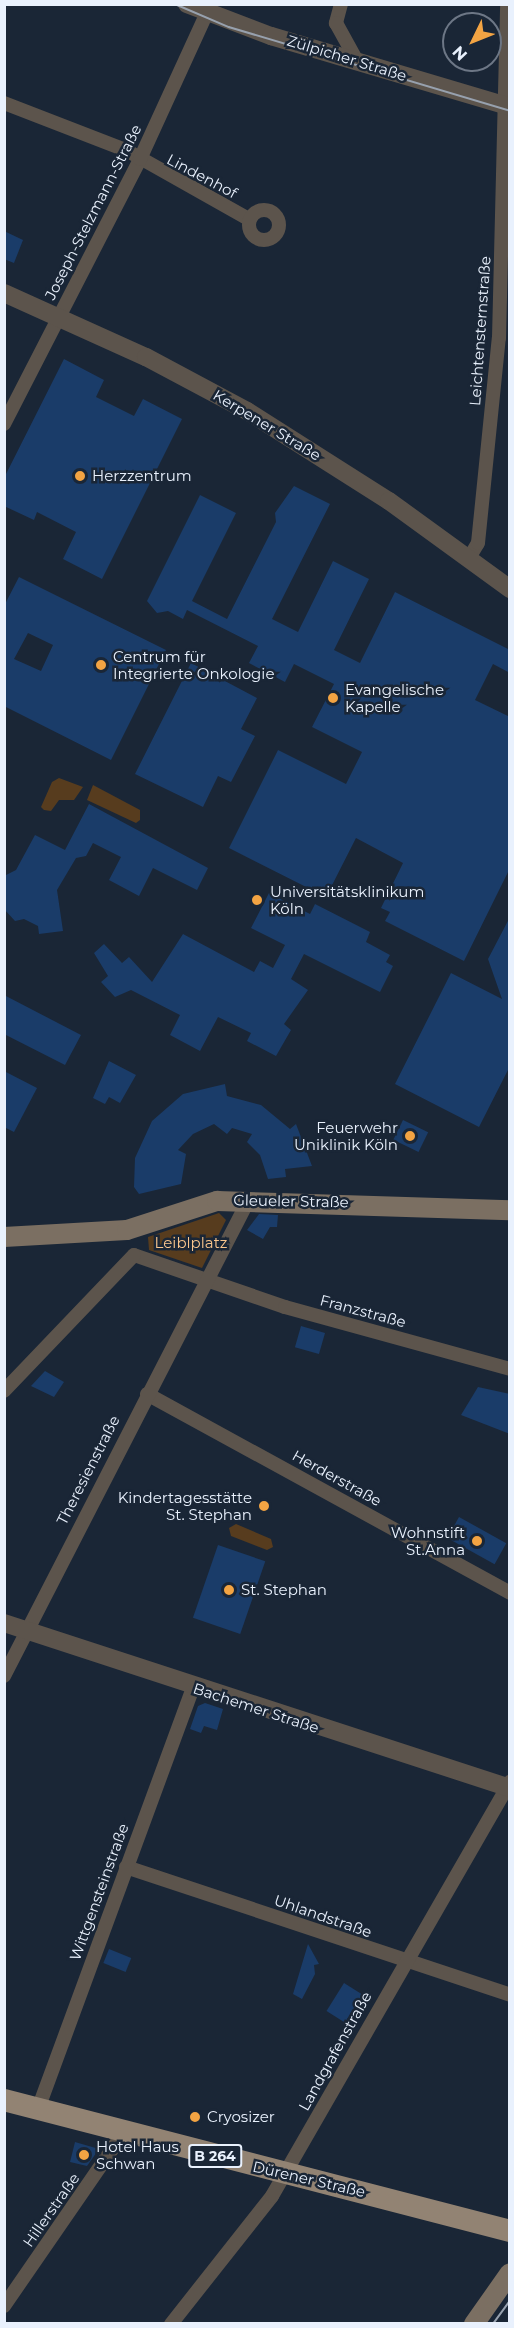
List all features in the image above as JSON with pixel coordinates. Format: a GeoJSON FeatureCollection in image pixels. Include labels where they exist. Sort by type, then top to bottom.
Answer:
{"type":"FeatureCollection","features":[{"type":"Feature","properties":{"kind":"main road","name":"Gleueler Straße"},"geometry":{"type":"LineString","coordinates":[[4,1237],[127,1230],[217,1201],[249,1199],[510,1210]]}},
{"type":"Feature","properties":{"kind":"main road","name":"Dürener Straße"},"geometry":{"type":"LineString","coordinates":[[4,2100],[510,2231]]}},
{"type":"Feature","properties":{"kind":"main road"},"geometry":{"type":"LineString","coordinates":[[474,2324],[510,2273]]}},
{"type":"Feature","properties":{"kind":"street","name":"Zülpicher Straße"},"geometry":{"type":"LineString","coordinates":[[187,4],[210,9],[357,61],[508,105]]}},
{"type":"Feature","properties":{"kind":"street"},"geometry":{"type":"LineString","coordinates":[[341,4],[338,30],[357,61]]}},
{"type":"Feature","properties":{"kind":"street","name":"Leichtensternstraße"},"geometry":{"type":"LineString","coordinates":[[469,558],[478,543],[499,338],[508,105],[507,4]]}},
{"type":"Feature","properties":{"kind":"street","name":"Joseph-Stelzmann-Straße"},"geometry":{"type":"LineString","coordinates":[[4,424],[140,159],[210,9]]}},
{"type":"Feature","properties":{"kind":"street","name":"Lindenhof"},"geometry":{"type":"LineString","coordinates":[[4,103],[104,140],[250,220]]}},
{"type":"Feature","properties":{"kind":"street","name":"Kerpener Straße"},"geometry":{"type":"LineString","coordinates":[[4,293],[58,317],[247,411],[389,501],[510,589]]}},
{"type":"Feature","properties":{"kind":"street"},"geometry":{"type":"LineString","coordinates":[[134,1255],[208,1283],[249,1199]]}},
{"type":"Feature","properties":{"kind":"street"},"geometry":{"type":"LineString","coordinates":[[127,1230],[134,1255]]}},
{"type":"Feature","properties":{"kind":"street"},"geometry":{"type":"LineString","coordinates":[[4,1392],[134,1255]]}},
{"type":"Feature","properties":{"kind":"street","name":"Franzstraße"},"geometry":{"type":"LineString","coordinates":[[208,1283],[510,1369]]}},
{"type":"Feature","properties":{"kind":"street","name":"Theresienstraße"},"geometry":{"type":"LineString","coordinates":[[4,1676],[24,1631],[147,1394],[208,1283]]}},
{"type":"Feature","properties":{"kind":"street","name":"Herderstraße"},"geometry":{"type":"LineString","coordinates":[[147,1394],[510,1593]]}},
{"type":"Feature","properties":{"kind":"street","name":"Bachemer Straße"},"geometry":{"type":"LineString","coordinates":[[4,1623],[193,1687],[508,1786]]}},
{"type":"Feature","properties":{"kind":"street","name":"Wittgensteinstraße"},"geometry":{"type":"LineString","coordinates":[[38,2109],[193,1687]]}},
{"type":"Feature","properties":{"kind":"street","name":"Landgrafenstraße"},"geometry":{"type":"LineString","coordinates":[[171,2324],[285,2174],[405,1961],[508,1786]]}},
{"type":"Feature","properties":{"kind":"street","name":"Uhlandstraße"},"geometry":{"type":"LineString","coordinates":[[126,1867],[510,1995]]}},
{"type":"Feature","properties":{"kind":"street","name":"Hillerstraße"},"geometry":{"type":"LineString","coordinates":[[4,2306],[124,2132]]}},
{"type":"Feature","properties":{"kind":"green space"},"geometry":{"type":"Polygon","coordinates":[[[59,778],[83,787],[74,800],[59,800],[51,811],[44,810],[41,807],[52,782],[59,778]]]}},
{"type":"Feature","properties":{"kind":"green space"},"geometry":{"type":"Polygon","coordinates":[[[93,785],[140,810],[140,820],[136,823],[87,800],[93,785]]]}},
{"type":"Feature","properties":{"kind":"green space","name":"Leiblplatz"},"geometry":{"type":"Polygon","coordinates":[[[219,1213],[226,1220],[202,1268],[149,1250],[148,1237],[219,1213]]]}},
{"type":"Feature","properties":{"kind":"green space"},"geometry":{"type":"Polygon","coordinates":[[[236,1524],[271,1539],[273,1547],[267,1550],[231,1536],[229,1528],[236,1524]]]}},
{"type":"Feature","properties":{"kind":"building"},"geometry":{"type":"Polygon","coordinates":[[[4,231],[23,240],[14,263],[4,259],[4,231]]]}},
{"type":"Feature","properties":{"kind":"building","name":"Herzzentrum"},"geometry":{"type":"Polygon","coordinates":[[[64,359],[104,380],[96,397],[134,416],[143,399],[182,419],[102,579],[63,559],[76,532],[37,512],[34,520],[4,506],[4,478],[64,359]]]}},
{"type":"Feature","properties":{"kind":"building"},"geometry":{"type":"Polygon","coordinates":[[[294,486],[330,504],[272,619],[298,632],[333,561],[369,579],[334,650],[360,663],[395,592],[510,650],[510,673],[493,664],[475,700],[510,717],[510,868],[464,961],[385,921],[390,912],[381,908],[403,863],[356,838],[326,897],[229,848],[278,750],[346,784],[362,752],[312,727],[334,684],[294,664],[285,682],[249,663],[258,646],[187,610],[183,619],[168,611],[157,613],[147,601],[200,495],[236,513],[192,601],[227,619],[276,522],[275,513],[294,486]]]}},
{"type":"Feature","properties":{"kind":"building","name":"Centrum für Integrierte Onkologie"},"geometry":{"type":"Polygon","coordinates":[[[19,577],[166,650],[111,760],[4,706],[4,606],[19,577]],[[28,633],[14,659],[41,671],[53,645],[28,633]]]}},
{"type":"Feature","properties":{"kind":"building"},"geometry":{"type":"Polygon","coordinates":[[[191,663],[257,698],[241,729],[255,736],[231,782],[218,776],[203,807],[135,774],[191,663]]]}},
{"type":"Feature","properties":{"kind":"building"},"geometry":{"type":"Polygon","coordinates":[[[89,804],[208,868],[197,890],[153,868],[139,896],[109,880],[121,857],[93,843],[86,856],[76,858],[57,890],[63,931],[39,934],[38,926],[24,919],[15,921],[4,909],[4,876],[16,870],[35,835],[65,850],[89,804]]]}},
{"type":"Feature","properties":{"kind":"building"},"geometry":{"type":"Polygon","coordinates":[[[269,893],[310,914],[315,904],[370,932],[366,942],[390,955],[386,962],[393,966],[380,992],[304,954],[291,979],[308,990],[284,1024],[291,1030],[276,1056],[247,1041],[251,1033],[218,1017],[200,1051],[170,1035],[180,1015],[131,990],[115,997],[101,982],[108,976],[94,953],[104,944],[122,963],[129,957],[152,982],[183,934],[254,972],[260,961],[273,968],[285,945],[251,928],[269,893]]]}},
{"type":"Feature","properties":{"kind":"building"},"geometry":{"type":"Polygon","coordinates":[[[510,917],[510,1066],[479,1127],[395,1084],[451,973],[502,999],[488,959],[510,917]]]}},
{"type":"Feature","properties":{"kind":"building"},"geometry":{"type":"Polygon","coordinates":[[[4,995],[81,1035],[65,1065],[4,1034],[4,995]]]}},
{"type":"Feature","properties":{"kind":"building"},"geometry":{"type":"Polygon","coordinates":[[[109,1061],[136,1075],[120,1103],[109,1097],[105,1104],[93,1098],[109,1061]]]}},
{"type":"Feature","properties":{"kind":"building"},"geometry":{"type":"Polygon","coordinates":[[[4,1071],[37,1088],[14,1132],[4,1127],[4,1071]]]}},
{"type":"Feature","properties":{"kind":"building"},"geometry":{"type":"Polygon","coordinates":[[[225,1084],[227,1096],[261,1105],[290,1129],[296,1124],[312,1166],[285,1169],[286,1177],[268,1179],[260,1155],[247,1142],[252,1134],[232,1128],[227,1134],[214,1124],[193,1134],[178,1150],[186,1154],[181,1184],[139,1194],[134,1187],[135,1158],[152,1121],[183,1094],[225,1084]]]}},
{"type":"Feature","properties":{"kind":"building","name":"Feuerwehr Uniklinik Köln"},"geometry":{"type":"Polygon","coordinates":[[[403,1120],[428,1132],[419,1152],[393,1140],[403,1120]]]}},
{"type":"Feature","properties":{"kind":"building"},"geometry":{"type":"Polygon","coordinates":[[[259,1214],[278,1215],[277,1227],[270,1227],[263,1239],[247,1230],[259,1214]]]}},
{"type":"Feature","properties":{"kind":"building"},"geometry":{"type":"Polygon","coordinates":[[[301,1326],[325,1333],[319,1354],[295,1347],[301,1326]]]}},
{"type":"Feature","properties":{"kind":"building"},"geometry":{"type":"Polygon","coordinates":[[[45,1371],[64,1382],[54,1397],[31,1386],[45,1371]]]}},
{"type":"Feature","properties":{"kind":"building"},"geometry":{"type":"Polygon","coordinates":[[[478,1387],[510,1394],[510,1434],[461,1415],[478,1387]]]}},
{"type":"Feature","properties":{"kind":"building","name":"Wohnstift St.Anna"},"geometry":{"type":"Polygon","coordinates":[[[459,1517],[506,1543],[495,1564],[447,1538],[459,1517]]]}},
{"type":"Feature","properties":{"kind":"building","name":"St. Stephan"},"geometry":{"type":"Polygon","coordinates":[[[218,1545],[265,1561],[240,1634],[193,1618],[218,1545]]]}},
{"type":"Feature","properties":{"kind":"building"},"geometry":{"type":"Polygon","coordinates":[[[205,1703],[223,1709],[217,1730],[204,1726],[201,1733],[190,1729],[198,1706],[205,1703]]]}},
{"type":"Feature","properties":{"kind":"building"},"geometry":{"type":"Polygon","coordinates":[[[308,1944],[319,1964],[314,1965],[315,1974],[302,1999],[293,1994],[308,1944]]]}},
{"type":"Feature","properties":{"kind":"building"},"geometry":{"type":"Polygon","coordinates":[[[109,1949],[131,1958],[126,1972],[103,1963],[109,1949]]]}},
{"type":"Feature","properties":{"kind":"building"},"geometry":{"type":"Polygon","coordinates":[[[344,1983],[363,1995],[345,2023],[327,2011],[344,1983]]]}},
{"type":"Feature","properties":{"kind":"building","name":"Hotel Haus Schwan"},"geometry":{"type":"Polygon","coordinates":[[[75,2142],[99,2149],[87,2166],[70,2162],[75,2142]]]}},
{"type":"Feature","properties":{"kind":"tram line"},"geometry":{"type":"LineString","coordinates":[[175,4],[229,27],[510,111]]}},
{"type":"Feature","properties":{"kind":"tram line"},"geometry":{"type":"LineString","coordinates":[[493,2324],[510,2301]]}},
{"type":"Feature","properties":{"kind":"place","name":"Herzzentrum"},"geometry":{"type":"Point","coordinates":[80,476]}},
{"type":"Feature","properties":{"kind":"place","name":"Centrum für Integrierte Onkologie"},"geometry":{"type":"Point","coordinates":[101,665]}},
{"type":"Feature","properties":{"kind":"place","name":"Evangelische Kapelle"},"geometry":{"type":"Point","coordinates":[333,698]}},
{"type":"Feature","properties":{"kind":"place","name":"Universitätsklinikum Köln"},"geometry":{"type":"Point","coordinates":[257,900]}},
{"type":"Feature","properties":{"kind":"place","name":"Feuerwehr Uniklinik Köln"},"geometry":{"type":"Point","coordinates":[410,1136]}},
{"type":"Feature","properties":{"kind":"place","name":"Kindertagesstätte St. Stephan"},"geometry":{"type":"Point","coordinates":[264,1506]}},
{"type":"Feature","properties":{"kind":"place","name":"Wohnstift St.Anna"},"geometry":{"type":"Point","coordinates":[477,1541]}},
{"type":"Feature","properties":{"kind":"place","name":"St. Stephan"},"geometry":{"type":"Point","coordinates":[229,1590]}},
{"type":"Feature","properties":{"kind":"place","name":"Cryosizer"},"geometry":{"type":"Point","coordinates":[195,2117]}},
{"type":"Feature","properties":{"kind":"place","name":"Hotel Haus Schwan"},"geometry":{"type":"Point","coordinates":[84,2155]}}]}
